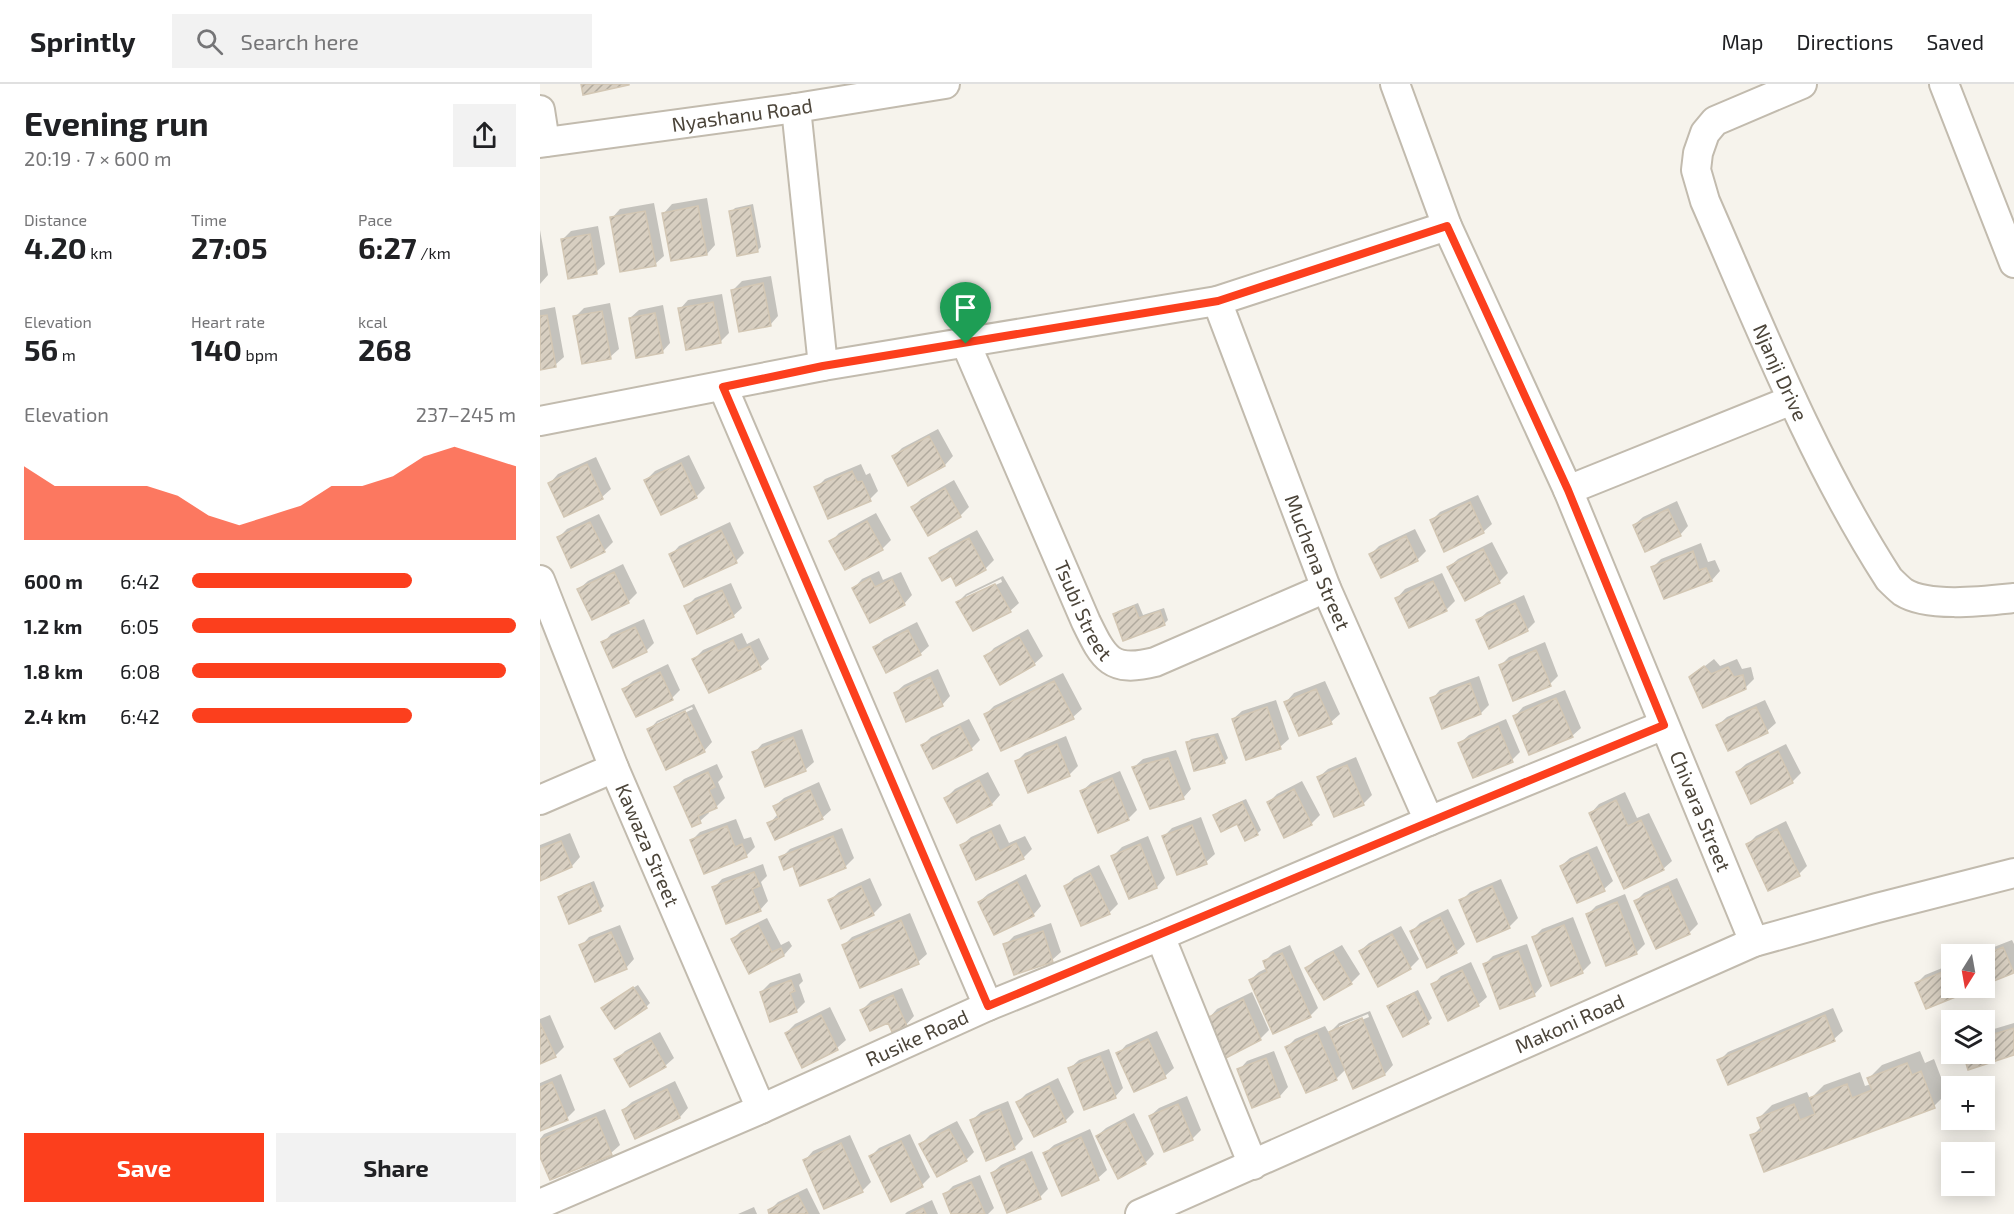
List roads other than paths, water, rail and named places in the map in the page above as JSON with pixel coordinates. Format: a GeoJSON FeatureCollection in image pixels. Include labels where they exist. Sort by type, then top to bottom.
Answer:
{"type":"FeatureCollection","features":[{"type":"Feature","properties":{"kind":"street","name":"Nyashanu Road"},"geometry":{"type":"LineString","coordinates":[[542,143],[796,108],[945,84]]}},
{"type":"Feature","properties":{"kind":"street","name":"Chivara Street"},"geometry":{"type":"LineString","coordinates":[[1395,84],[1447,226],[1568,490],[1754,942]]}},
{"type":"Feature","properties":{"kind":"street","name":"Njanji Drive"},"geometry":{"type":"LineString","coordinates":[[1802,84],[1715,121],[1705,133],[1698,153],[1696,170],[1705,201],[1792,400],[1889,579],[1904,592],[1921,598],[1950,602],[2014,598]]}},
{"type":"Feature","properties":{"kind":"street"},"geometry":{"type":"LineString","coordinates":[[1944,84],[2014,263]]}},
{"type":"Feature","properties":{"kind":"street"},"geometry":{"type":"LineString","coordinates":[[796,108],[823,366]]}},
{"type":"Feature","properties":{"kind":"street"},"geometry":{"type":"LineString","coordinates":[[540,110],[542,143]]}},
{"type":"Feature","properties":{"kind":"street"},"geometry":{"type":"LineString","coordinates":[[540,421],[823,366],[1218,301],[1447,226]]}},
{"type":"Feature","properties":{"kind":"street","name":"Muchena Street"},"geometry":{"type":"LineString","coordinates":[[1218,301],[1326,588],[1429,821]]}},
{"type":"Feature","properties":{"kind":"street","name":"Tsubi Street"},"geometry":{"type":"LineString","coordinates":[[966,344],[1086,622],[1099,649],[1109,659],[1122,665],[1138,666],[1155,662],[1326,588]]}},
{"type":"Feature","properties":{"kind":"street"},"geometry":{"type":"LineString","coordinates":[[723,387],[988,1006]]}},
{"type":"Feature","properties":{"kind":"street"},"geometry":{"type":"LineString","coordinates":[[1568,490],[1792,400]]}},
{"type":"Feature","properties":{"kind":"street","name":"Kawaza Street"},"geometry":{"type":"LineString","coordinates":[[540,580],[614,768],[761,1109]]}},
{"type":"Feature","properties":{"kind":"street","name":"Rusike Road"},"geometry":{"type":"LineString","coordinates":[[540,1204],[761,1109],[988,1006],[1664,725]]}},
{"type":"Feature","properties":{"kind":"street"},"geometry":{"type":"LineString","coordinates":[[540,800],[614,768]]}},
{"type":"Feature","properties":{"kind":"street","name":"Makoni Road"},"geometry":{"type":"LineString","coordinates":[[1140,1214],[1754,942],[2014,873]]}},
{"type":"Feature","properties":{"kind":"street"},"geometry":{"type":"LineString","coordinates":[[1160,936],[1253,1165]]}}]}
